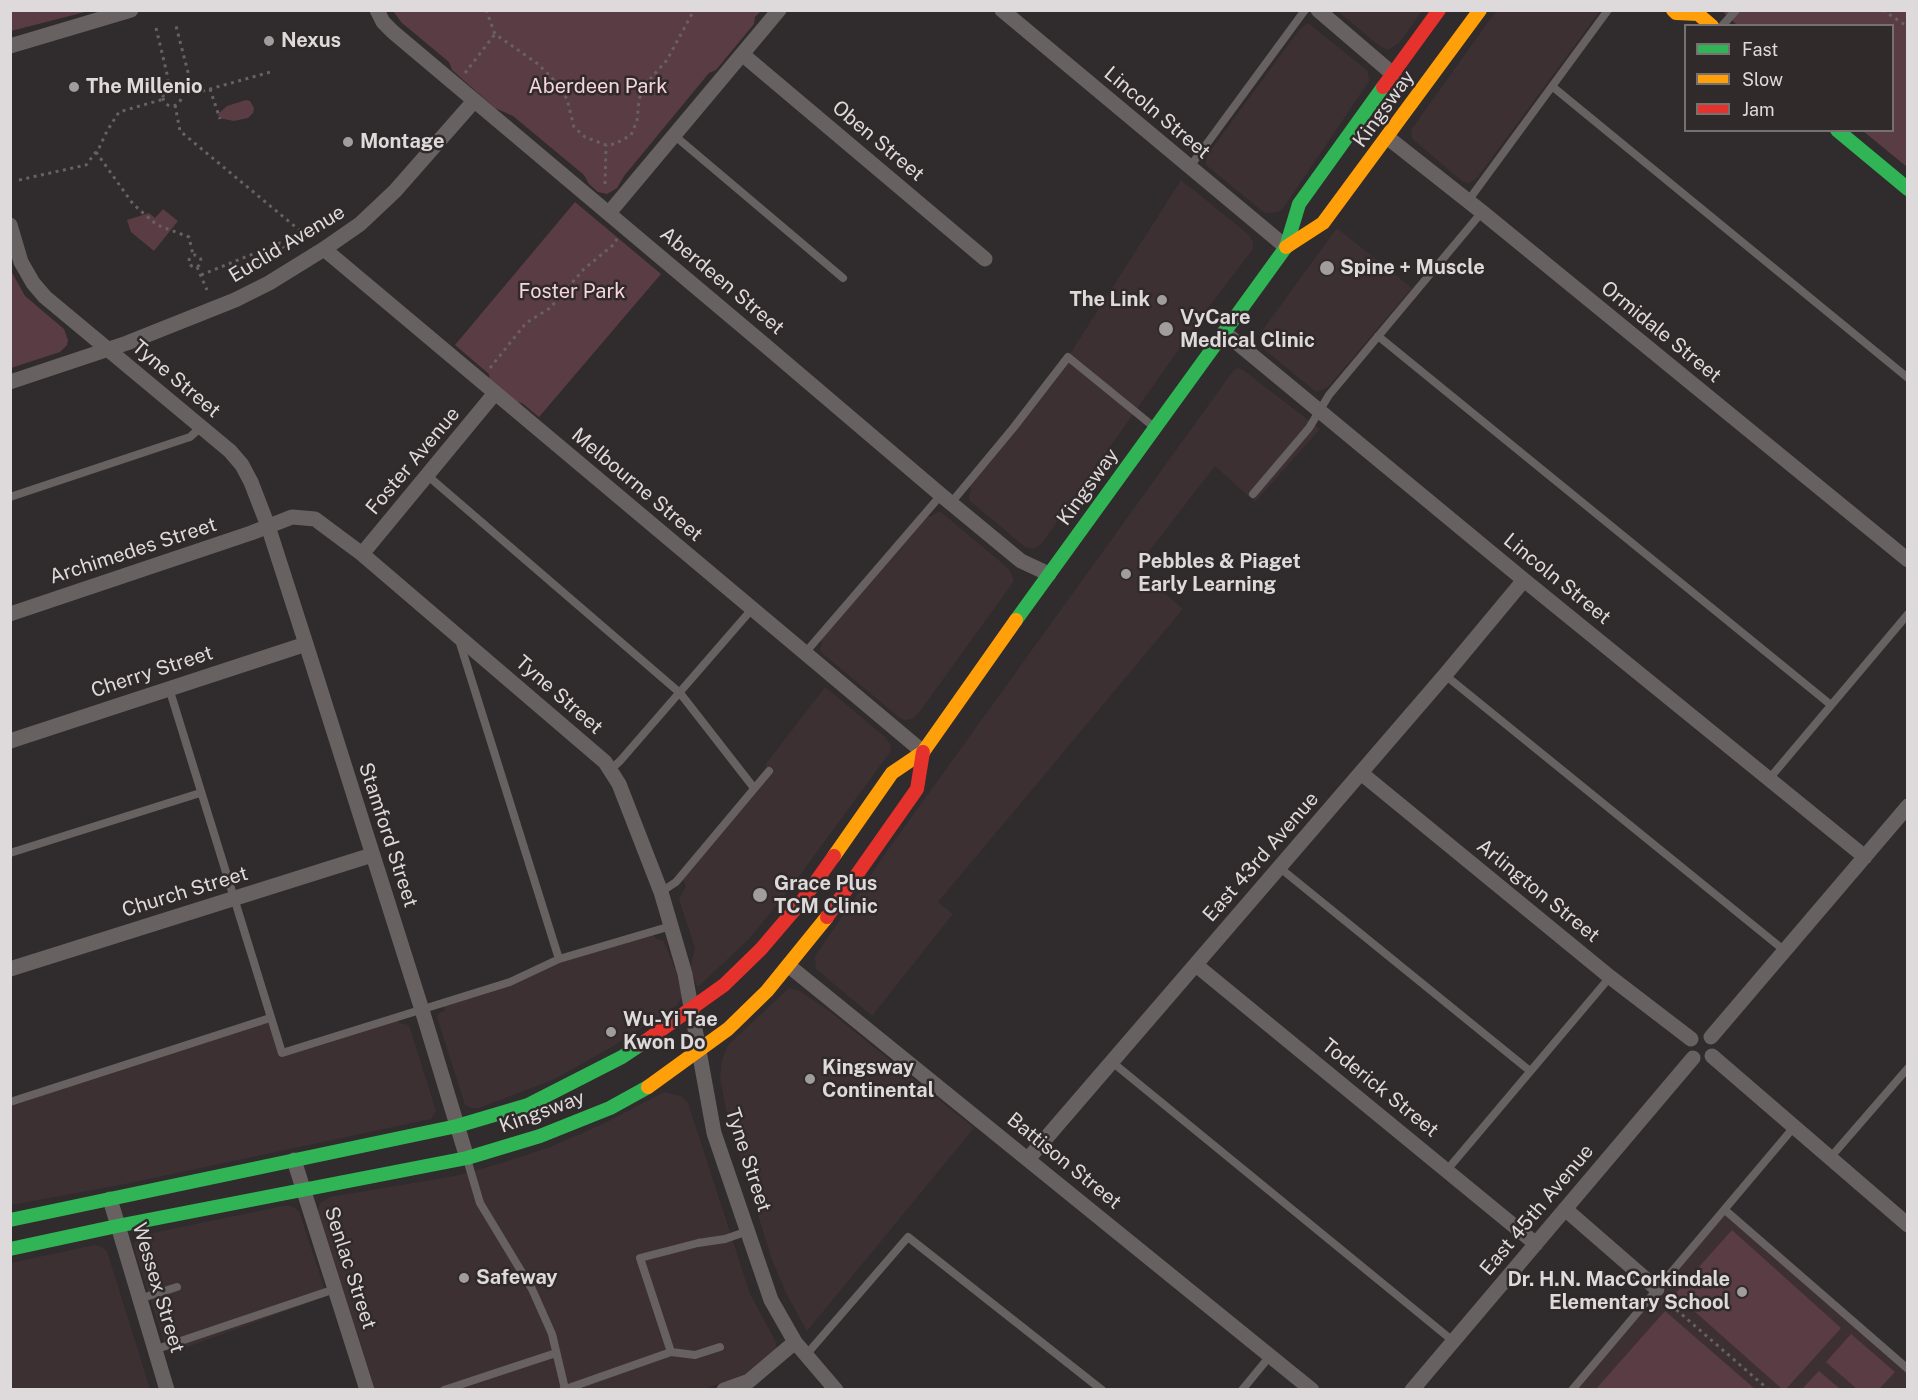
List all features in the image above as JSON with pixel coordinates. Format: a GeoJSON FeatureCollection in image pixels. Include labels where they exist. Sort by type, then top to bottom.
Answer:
{"type":"FeatureCollection","features":[{"type":"Feature","properties":{"kind":"main road","name":"Kingsway"},"geometry":{"type":"LineString","coordinates":[[10,1220],[457,1126],[528,1105],[622,1057],[724,985],[762,949],[822,874],[892,773],[923,752],[1286,247],[1299,204],[1439,10]]}},
{"type":"Feature","properties":{"kind":"main road","name":"Kingsway"},"geometry":{"type":"LineString","coordinates":[[1286,247],[1323,223],[1480,10]]}},
{"type":"Feature","properties":{"kind":"main road"},"geometry":{"type":"LineString","coordinates":[[1673,10],[1676,13],[1697,12],[1710,24]]}},
{"type":"Feature","properties":{"kind":"main road"},"geometry":{"type":"LineString","coordinates":[[1839,132],[1908,189]]}},
{"type":"Feature","properties":{"kind":"main road","name":"Kingsway"},"geometry":{"type":"LineString","coordinates":[[10,1250],[117,1226],[466,1158],[540,1136],[610,1108],[659,1080],[728,1029],[789,966],[829,915],[917,789],[923,752]]}},
{"type":"Feature","properties":{"kind":"street"},"geometry":{"type":"LineString","coordinates":[[10,46],[131,10]]}},
{"type":"Feature","properties":{"kind":"street","name":"Aberdeen Street"},"geometry":{"type":"LineString","coordinates":[[377,10],[393,32],[946,499],[1021,561],[1049,574]]}},
{"type":"Feature","properties":{"kind":"street"},"geometry":{"type":"LineString","coordinates":[[609,213],[779,10]]}},
{"type":"Feature","properties":{"kind":"street","name":"Lincoln Street"},"geometry":{"type":"LineString","coordinates":[[1002,10],[1286,247]]}},
{"type":"Feature","properties":{"kind":"street"},"geometry":{"type":"LineString","coordinates":[[1318,10],[1394,75]]}},
{"type":"Feature","properties":{"kind":"street","name":"Oben Street"},"geometry":{"type":"LineString","coordinates":[[742,54],[985,259]]}},
{"type":"Feature","properties":{"kind":"street","name":"Euclid Avenue"},"geometry":{"type":"LineString","coordinates":[[10,382],[108,350],[235,300],[269,283],[360,224],[395,191],[474,101]]}},
{"type":"Feature","properties":{"kind":"street","name":"Ormidale Street"},"geometry":{"type":"LineString","coordinates":[[1387,137],[1908,560]]}},
{"type":"Feature","properties":{"kind":"street","name":"Tyne Street"},"geometry":{"type":"LineString","coordinates":[[10,225],[21,262],[33,283],[45,297],[129,365],[230,452],[242,465],[251,482],[268,526],[292,517],[315,519],[362,554],[611,769],[661,892],[685,975],[714,1133],[771,1300],[795,1342],[837,1389]]}},
{"type":"Feature","properties":{"kind":"street","name":"Melbourne Street"},"geometry":{"type":"LineString","coordinates":[[324,249],[923,752]]}},
{"type":"Feature","properties":{"kind":"street","name":"Lincoln Street"},"geometry":{"type":"LineString","coordinates":[[1224,332],[1865,857]]}},
{"type":"Feature","properties":{"kind":"street","name":"Foster Avenue"},"geometry":{"type":"LineString","coordinates":[[362,554],[495,393]]}},
{"type":"Feature","properties":{"kind":"street","name":"Archimedes Street"},"geometry":{"type":"LineString","coordinates":[[10,614],[268,526]]}},
{"type":"Feature","properties":{"kind":"street","name":"Stamford Street"},"geometry":{"type":"LineString","coordinates":[[268,526],[422,1010],[466,1158]]}},
{"type":"Feature","properties":{"kind":"street","name":"East 43rd Avenue"},"geometry":{"type":"LineString","coordinates":[[1028,1159],[1280,868],[1524,580]]}},
{"type":"Feature","properties":{"kind":"street","name":"Cherry Street"},"geometry":{"type":"LineString","coordinates":[[10,741],[306,644]]}},
{"type":"Feature","properties":{"kind":"street","name":"Arlington Street"},"geometry":{"type":"LineString","coordinates":[[1361,773],[1610,977],[1691,1039]]}},
{"type":"Feature","properties":{"kind":"street"},"geometry":{"type":"LineString","coordinates":[[1711,1037],[1908,806]]}},
{"type":"Feature","properties":{"kind":"street","name":"Church Street"},"geometry":{"type":"LineString","coordinates":[[10,969],[372,855]]}},
{"type":"Feature","properties":{"kind":"street","name":"Toderick Street"},"geometry":{"type":"LineString","coordinates":[[1196,965],[1536,1244]]}},
{"type":"Feature","properties":{"kind":"street","name":"Battison Street"},"geometry":{"type":"LineString","coordinates":[[789,966],[1312,1389]]}},
{"type":"Feature","properties":{"kind":"street"},"geometry":{"type":"LineString","coordinates":[[1703,1034],[1711,1037],[1715,1044],[1712,1056],[1701,1061],[1693,1058],[1688,1047],[1691,1039],[1703,1034]]}},
{"type":"Feature","properties":{"kind":"street"},"geometry":{"type":"LineString","coordinates":[[1712,1056],[1908,1225]]}},
{"type":"Feature","properties":{"kind":"street","name":"East 45th Avenue"},"geometry":{"type":"LineString","coordinates":[[1412,1389],[1693,1058]]}},
{"type":"Feature","properties":{"kind":"street","name":"Senlac Street"},"geometry":{"type":"LineString","coordinates":[[294,1160],[367,1389]]}},
{"type":"Feature","properties":{"kind":"street","name":"Wessex Street"},"geometry":{"type":"LineString","coordinates":[[110,1199],[167,1389]]}},
{"type":"Feature","properties":{"kind":"street"},"geometry":{"type":"LineString","coordinates":[[1565,1209],[1657,1289]]}},
{"type":"Feature","properties":{"kind":"street"},"geometry":{"type":"LineString","coordinates":[[724,1389],[749,1381],[795,1342]]}},
{"type":"Feature","properties":{"kind":"lane"},"geometry":{"type":"LineString","coordinates":[[1189,168],[1305,10]]}},
{"type":"Feature","properties":{"kind":"lane"},"geometry":{"type":"LineString","coordinates":[[1468,201],[1608,10]]}},
{"type":"Feature","properties":{"kind":"lane"},"geometry":{"type":"LineString","coordinates":[[1724,24],[1736,10]]}},
{"type":"Feature","properties":{"kind":"lane"},"geometry":{"type":"LineString","coordinates":[[1553,87],[1908,378]]}},
{"type":"Feature","properties":{"kind":"lane"},"geometry":{"type":"LineString","coordinates":[[675,136],[843,278]]}},
{"type":"Feature","properties":{"kind":"lane"},"geometry":{"type":"LineString","coordinates":[[1253,494],[1309,428],[1329,394],[1482,212]]}},
{"type":"Feature","properties":{"kind":"lane"},"geometry":{"type":"LineString","coordinates":[[1378,336],[1831,705]]}},
{"type":"Feature","properties":{"kind":"lane"},"geometry":{"type":"LineString","coordinates":[[805,653],[1014,428],[1068,357],[1155,428]]}},
{"type":"Feature","properties":{"kind":"lane"},"geometry":{"type":"LineString","coordinates":[[10,498],[190,437],[201,427]]}},
{"type":"Feature","properties":{"kind":"lane"},"geometry":{"type":"LineString","coordinates":[[428,476],[680,693],[754,788]]}},
{"type":"Feature","properties":{"kind":"lane"},"geometry":{"type":"LineString","coordinates":[[611,769],[752,609]]}},
{"type":"Feature","properties":{"kind":"lane"},"geometry":{"type":"LineString","coordinates":[[1769,779],[1908,615]]}},
{"type":"Feature","properties":{"kind":"lane"},"geometry":{"type":"LineString","coordinates":[[457,635],[559,959]]}},
{"type":"Feature","properties":{"kind":"lane"},"geometry":{"type":"LineString","coordinates":[[1445,675],[1785,951]]}},
{"type":"Feature","properties":{"kind":"lane"},"geometry":{"type":"LineString","coordinates":[[169,688],[282,1053],[510,982],[559,959],[671,926]]}},
{"type":"Feature","properties":{"kind":"lane"},"geometry":{"type":"LineString","coordinates":[[661,892],[676,882],[769,771]]}},
{"type":"Feature","properties":{"kind":"lane"},"geometry":{"type":"LineString","coordinates":[[10,853],[200,793]]}},
{"type":"Feature","properties":{"kind":"lane"},"geometry":{"type":"LineString","coordinates":[[1280,868],[1530,1071]]}},
{"type":"Feature","properties":{"kind":"lane"},"geometry":{"type":"LineString","coordinates":[[1447,1170],[1610,977]]}},
{"type":"Feature","properties":{"kind":"lane"},"geometry":{"type":"LineString","coordinates":[[10,1101],[270,1018]]}},
{"type":"Feature","properties":{"kind":"lane"},"geometry":{"type":"LineString","coordinates":[[1112,1062],[1453,1341]]}},
{"type":"Feature","properties":{"kind":"lane"},"geometry":{"type":"LineString","coordinates":[[1830,1158],[1908,1068]]}},
{"type":"Feature","properties":{"kind":"lane"},"geometry":{"type":"LineString","coordinates":[[1572,1389],[1794,1127]]}},
{"type":"Feature","properties":{"kind":"lane"},"geometry":{"type":"LineString","coordinates":[[466,1158],[480,1203],[532,1289],[552,1334],[564,1389],[671,1352],[695,1355],[720,1347]]}},
{"type":"Feature","properties":{"kind":"lane"},"geometry":{"type":"LineString","coordinates":[[1725,1210],[1908,1369]]}},
{"type":"Feature","properties":{"kind":"lane"},"geometry":{"type":"LineString","coordinates":[[671,1352],[640,1258],[698,1243],[725,1239],[748,1231]]}},
{"type":"Feature","properties":{"kind":"lane"},"geometry":{"type":"LineString","coordinates":[[806,1355],[908,1237],[1102,1389]]}},
{"type":"Feature","properties":{"kind":"lane"},"geometry":{"type":"LineString","coordinates":[[139,1299],[177,1287]]}},
{"type":"Feature","properties":{"kind":"lane"},"geometry":{"type":"LineString","coordinates":[[154,1350],[335,1289]]}},
{"type":"Feature","properties":{"kind":"lane"},"geometry":{"type":"LineString","coordinates":[[444,1389],[556,1353]]}},
{"type":"Feature","properties":{"kind":"lane"},"geometry":{"type":"LineString","coordinates":[[1242,1389],[1270,1356]]}},
{"type":"Feature","properties":{"kind":"path"},"geometry":{"type":"LineString","coordinates":[[486,10],[495,34],[538,64],[553,79],[567,99],[574,127],[585,138],[606,145],[615,144],[631,135],[637,121],[643,87],[667,60],[694,10]]}},
{"type":"Feature","properties":{"kind":"path"},"geometry":{"type":"LineString","coordinates":[[1883,10],[1908,27]]}},
{"type":"Feature","properties":{"kind":"path"},"geometry":{"type":"LineString","coordinates":[[168,89],[174,88],[189,76],[174,22]]}},
{"type":"Feature","properties":{"kind":"path"},"geometry":{"type":"LineString","coordinates":[[156,28],[168,78],[168,89],[164,99]]}},
{"type":"Feature","properties":{"kind":"path"},"geometry":{"type":"LineString","coordinates":[[461,78],[495,34]]}},
{"type":"Feature","properties":{"kind":"path"},"geometry":{"type":"LineString","coordinates":[[174,88],[180,93],[192,94],[274,71]]}},
{"type":"Feature","properties":{"kind":"path"},"geometry":{"type":"LineString","coordinates":[[210,89],[219,119]]}},
{"type":"Feature","properties":{"kind":"path"},"geometry":{"type":"LineString","coordinates":[[175,105],[180,100],[180,93]]}},
{"type":"Feature","properties":{"kind":"path"},"geometry":{"type":"LineString","coordinates":[[164,99],[168,104],[175,105]]}},
{"type":"Feature","properties":{"kind":"path"},"geometry":{"type":"LineString","coordinates":[[19,180],[86,165],[119,112],[164,99]]}},
{"type":"Feature","properties":{"kind":"path"},"geometry":{"type":"LineString","coordinates":[[175,105],[180,131],[304,234]]}},
{"type":"Feature","properties":{"kind":"path"},"geometry":{"type":"LineString","coordinates":[[605,184],[606,145]]}},
{"type":"Feature","properties":{"kind":"path"},"geometry":{"type":"LineString","coordinates":[[96,152],[133,204],[157,225],[189,237],[193,255]]}},
{"type":"Feature","properties":{"kind":"path"},"geometry":{"type":"LineString","coordinates":[[486,371],[526,323],[550,309],[584,269],[613,245],[618,237]]}},
{"type":"Feature","properties":{"kind":"path"},"geometry":{"type":"LineString","coordinates":[[201,275],[280,243],[284,248]]}},
{"type":"Feature","properties":{"kind":"path"},"geometry":{"type":"LineString","coordinates":[[193,255],[189,259],[189,264],[197,267]]}},
{"type":"Feature","properties":{"kind":"path"},"geometry":{"type":"LineString","coordinates":[[193,255],[200,258],[201,263],[197,267]]}},
{"type":"Feature","properties":{"kind":"path"},"geometry":{"type":"LineString","coordinates":[[197,267],[207,290]]}},
{"type":"Feature","properties":{"kind":"path"},"geometry":{"type":"LineString","coordinates":[[1657,1289],[1662,1298],[1769,1389]]}},
{"type":"Feature","properties":{"kind":"shaded area"},"geometry":{"type":"Polygon","coordinates":[[[1337,11],[1422,11],[1399,43],[1388,50],[1381,47],[1337,11]]]}},
{"type":"Feature","properties":{"kind":"shaded area"},"geometry":{"type":"Polygon","coordinates":[[[1496,11],[1600,11],[1477,178],[1469,183],[1463,182],[1412,138],[1411,130],[1496,11]]]}},
{"type":"Feature","properties":{"kind":"shaded area"},"geometry":{"type":"Polygon","coordinates":[[[1308,23],[1364,68],[1368,72],[1369,81],[1284,207],[1279,212],[1268,213],[1262,211],[1206,165],[1206,161],[1208,154],[1299,30],[1308,23]]]}},
{"type":"Feature","properties":{"kind":"shaded area"},"geometry":{"type":"Polygon","coordinates":[[[1181,180],[1248,234],[1253,242],[1253,249],[1211,304],[1042,543],[1034,549],[1025,547],[970,501],[971,488],[966,484],[1068,357],[1181,180]]]}},
{"type":"Feature","properties":{"kind":"shaded area"},"geometry":{"type":"Polygon","coordinates":[[[1337,228],[1412,288],[1328,387],[1316,392],[1265,350],[1260,344],[1259,335],[1337,228]]]}},
{"type":"Feature","properties":{"kind":"shaded area"},"geometry":{"type":"Polygon","coordinates":[[[1238,368],[1320,429],[1255,502],[1215,466],[1136,568],[1183,609],[938,902],[953,914],[872,1016],[816,969],[815,956],[892,844],[1233,371],[1238,368]]]}},
{"type":"Feature","properties":{"kind":"shaded area"},"geometry":{"type":"Polygon","coordinates":[[[941,512],[1009,569],[1014,581],[918,714],[912,719],[905,720],[822,653],[820,650],[822,643],[818,639],[925,513],[930,517],[941,512]]]}},
{"type":"Feature","properties":{"kind":"shaded area"},"geometry":{"type":"Polygon","coordinates":[[[825,687],[885,737],[891,746],[890,752],[792,886],[749,939],[697,986],[690,970],[695,948],[679,899],[686,886],[681,876],[769,771],[765,765],[825,687]]]}},
{"type":"Feature","properties":{"kind":"shaded area"},"geometry":{"type":"Polygon","coordinates":[[[652,932],[655,938],[664,941],[676,972],[682,997],[677,1005],[610,1048],[555,1079],[479,1108],[465,1105],[437,1017],[439,1013],[445,1011],[443,1003],[510,982],[559,959],[652,932]]]}},
{"type":"Feature","properties":{"kind":"shaded area"},"geometry":{"type":"Polygon","coordinates":[[[789,988],[800,991],[829,1011],[974,1128],[807,1331],[786,1293],[771,1257],[726,1110],[720,1078],[722,1060],[728,1045],[789,988]]]}},
{"type":"Feature","properties":{"kind":"shaded area"},"geometry":{"type":"Polygon","coordinates":[[[397,1017],[399,1023],[409,1025],[436,1111],[431,1119],[125,1184],[11,1205],[11,1102],[270,1018],[282,1052],[397,1017]]]}},
{"type":"Feature","properties":{"kind":"shaded area"},"geometry":{"type":"Polygon","coordinates":[[[664,1092],[681,1096],[688,1103],[750,1294],[776,1342],[777,1350],[755,1369],[737,1379],[703,1389],[375,1389],[318,1211],[320,1203],[330,1197],[455,1176],[502,1163],[550,1147],[603,1124],[664,1092]]]}},
{"type":"Feature","properties":{"kind":"shaded area"},"geometry":{"type":"Polygon","coordinates":[[[291,1206],[299,1211],[327,1296],[168,1354],[136,1254],[134,1245],[136,1240],[143,1235],[291,1206]]]}},
{"type":"Feature","properties":{"kind":"shaded area","name":"Dr. H.N. MacCorkindale Elementary School"},"geometry":{"type":"Polygon","coordinates":[[[1725,1210],[1907,1369],[1907,1389],[1572,1390],[1642,1307],[1647,1311],[1676,1278],[1670,1273],[1725,1210]]]}},
{"type":"Feature","properties":{"kind":"shaded area"},"geometry":{"type":"Polygon","coordinates":[[[94,1245],[107,1251],[150,1389],[11,1389],[11,1263],[94,1245]]]}},
{"type":"Feature","properties":{"kind":"green space"},"geometry":{"type":"Polygon","coordinates":[[[11,10],[89,10],[89,11],[11,31],[11,10]]]}},
{"type":"Feature","properties":{"kind":"green space","name":"Aberdeen Park"},"geometry":{"type":"Polygon","coordinates":[[[393,11],[761,11],[755,17],[754,24],[716,70],[709,73],[624,176],[617,188],[607,194],[598,192],[589,184],[584,175],[513,116],[495,108],[452,70],[449,62],[402,23],[393,11]]]}},
{"type":"Feature","properties":{"kind":"green space"},"geometry":{"type":"Polygon","coordinates":[[[1722,11],[1907,11],[1907,167],[1864,132],[1894,132],[1894,24],[1736,24],[1722,11]]]}},
{"type":"Feature","properties":{"kind":"green space"},"geometry":{"type":"Polygon","coordinates":[[[246,100],[250,101],[254,108],[248,118],[234,121],[219,118],[218,114],[227,106],[246,100]]]}},
{"type":"Feature","properties":{"kind":"green space","name":"Foster Park"},"geometry":{"type":"Polygon","coordinates":[[[575,202],[661,274],[539,417],[522,403],[515,402],[490,380],[489,374],[455,345],[575,202]]]}},
{"type":"Feature","properties":{"kind":"green space"},"geometry":{"type":"Polygon","coordinates":[[[163,209],[178,221],[154,251],[131,232],[127,220],[149,213],[155,218],[163,209]]]}},
{"type":"Feature","properties":{"kind":"green space"},"geometry":{"type":"Polygon","coordinates":[[[10,269],[25,296],[64,329],[68,340],[67,345],[60,352],[11,368],[10,269]]]}},
{"type":"Feature","properties":{"kind":"green space"},"geometry":{"type":"Polygon","coordinates":[[[1732,1230],[1841,1328],[1786,1389],[1782,1389],[1675,1294],[1732,1230]]]}},
{"type":"Feature","properties":{"kind":"green space"},"geometry":{"type":"Polygon","coordinates":[[[1665,1311],[1755,1389],[1596,1389],[1665,1311]]]}},
{"type":"Feature","properties":{"kind":"green space"},"geometry":{"type":"Polygon","coordinates":[[[1851,1334],[1895,1372],[1879,1389],[1857,1389],[1826,1362],[1851,1334]]]}},
{"type":"Feature","properties":{"kind":"green space"},"geometry":{"type":"Polygon","coordinates":[[[1819,1371],[1840,1389],[1802,1389],[1819,1371]]]}},
{"type":"Feature","properties":{"kind":"traffic: fast"},"geometry":{"type":"LineString","coordinates":[[1016,620],[1286,247],[1299,204],[1383,87]]}},
{"type":"Feature","properties":{"kind":"traffic: fast"},"geometry":{"type":"LineString","coordinates":[[1839,132],[1908,189]]}},
{"type":"Feature","properties":{"kind":"traffic: fast"},"geometry":{"type":"LineString","coordinates":[[10,1220],[457,1126],[528,1105],[622,1057],[640,1045]]}},
{"type":"Feature","properties":{"kind":"traffic: fast"},"geometry":{"type":"LineString","coordinates":[[10,1249],[467,1158],[540,1136],[610,1108],[648,1087]]}},
{"type":"Feature","properties":{"kind":"traffic: slow"},"geometry":{"type":"LineString","coordinates":[[1286,247],[1323,223],[1480,10]]}},
{"type":"Feature","properties":{"kind":"traffic: slow"},"geometry":{"type":"LineString","coordinates":[[1673,10],[1676,13],[1698,14],[1710,24]]}},
{"type":"Feature","properties":{"kind":"traffic: slow"},"geometry":{"type":"LineString","coordinates":[[834,856],[892,773],[923,752],[1016,620]]}},
{"type":"Feature","properties":{"kind":"traffic: slow"},"geometry":{"type":"LineString","coordinates":[[648,1087],[728,1029],[767,991],[827,917]]}},
{"type":"Feature","properties":{"kind":"traffic: jam"},"geometry":{"type":"LineString","coordinates":[[1383,87],[1439,10]]}},
{"type":"Feature","properties":{"kind":"traffic: jam"},"geometry":{"type":"LineString","coordinates":[[827,917],[917,789],[923,752]]}},
{"type":"Feature","properties":{"kind":"traffic: jam"},"geometry":{"type":"LineString","coordinates":[[640,1045],[724,985],[761,949],[802,901],[834,856]]}},
{"type":"Feature","properties":{"kind":"place","name":"Nexus"},"geometry":{"type":"Point","coordinates":[269,41]}},
{"type":"Feature","properties":{"kind":"place","name":"The Millenio"},"geometry":{"type":"Point","coordinates":[74,87]}},
{"type":"Feature","properties":{"kind":"place","name":"Montage"},"geometry":{"type":"Point","coordinates":[348,142]}},
{"type":"Feature","properties":{"kind":"place","name":"Spine + Muscle"},"geometry":{"type":"Point","coordinates":[1327,268]}},
{"type":"Feature","properties":{"kind":"place","name":"The Link"},"geometry":{"type":"Point","coordinates":[1162,300]}},
{"type":"Feature","properties":{"kind":"place","name":"VyCare Medical Clinic"},"geometry":{"type":"Point","coordinates":[1166,329]}},
{"type":"Feature","properties":{"kind":"place","name":"Pebbles & Piaget Early Learning"},"geometry":{"type":"Point","coordinates":[1126,574]}},
{"type":"Feature","properties":{"kind":"place","name":"Grace Plus TCM Clinic"},"geometry":{"type":"Point","coordinates":[760,895]}},
{"type":"Feature","properties":{"kind":"place","name":"Wu-Yi Tae Kwon Do"},"geometry":{"type":"Point","coordinates":[611,1032]}},
{"type":"Feature","properties":{"kind":"place","name":"Kingsway Continental"},"geometry":{"type":"Point","coordinates":[810,1079]}},
{"type":"Feature","properties":{"kind":"place","name":"Safeway"},"geometry":{"type":"Point","coordinates":[464,1278]}},
{"type":"Feature","properties":{"kind":"place","name":"Dr. H.N. MacCorkindale Elementary School"},"geometry":{"type":"Point","coordinates":[1742,1292]}}]}
